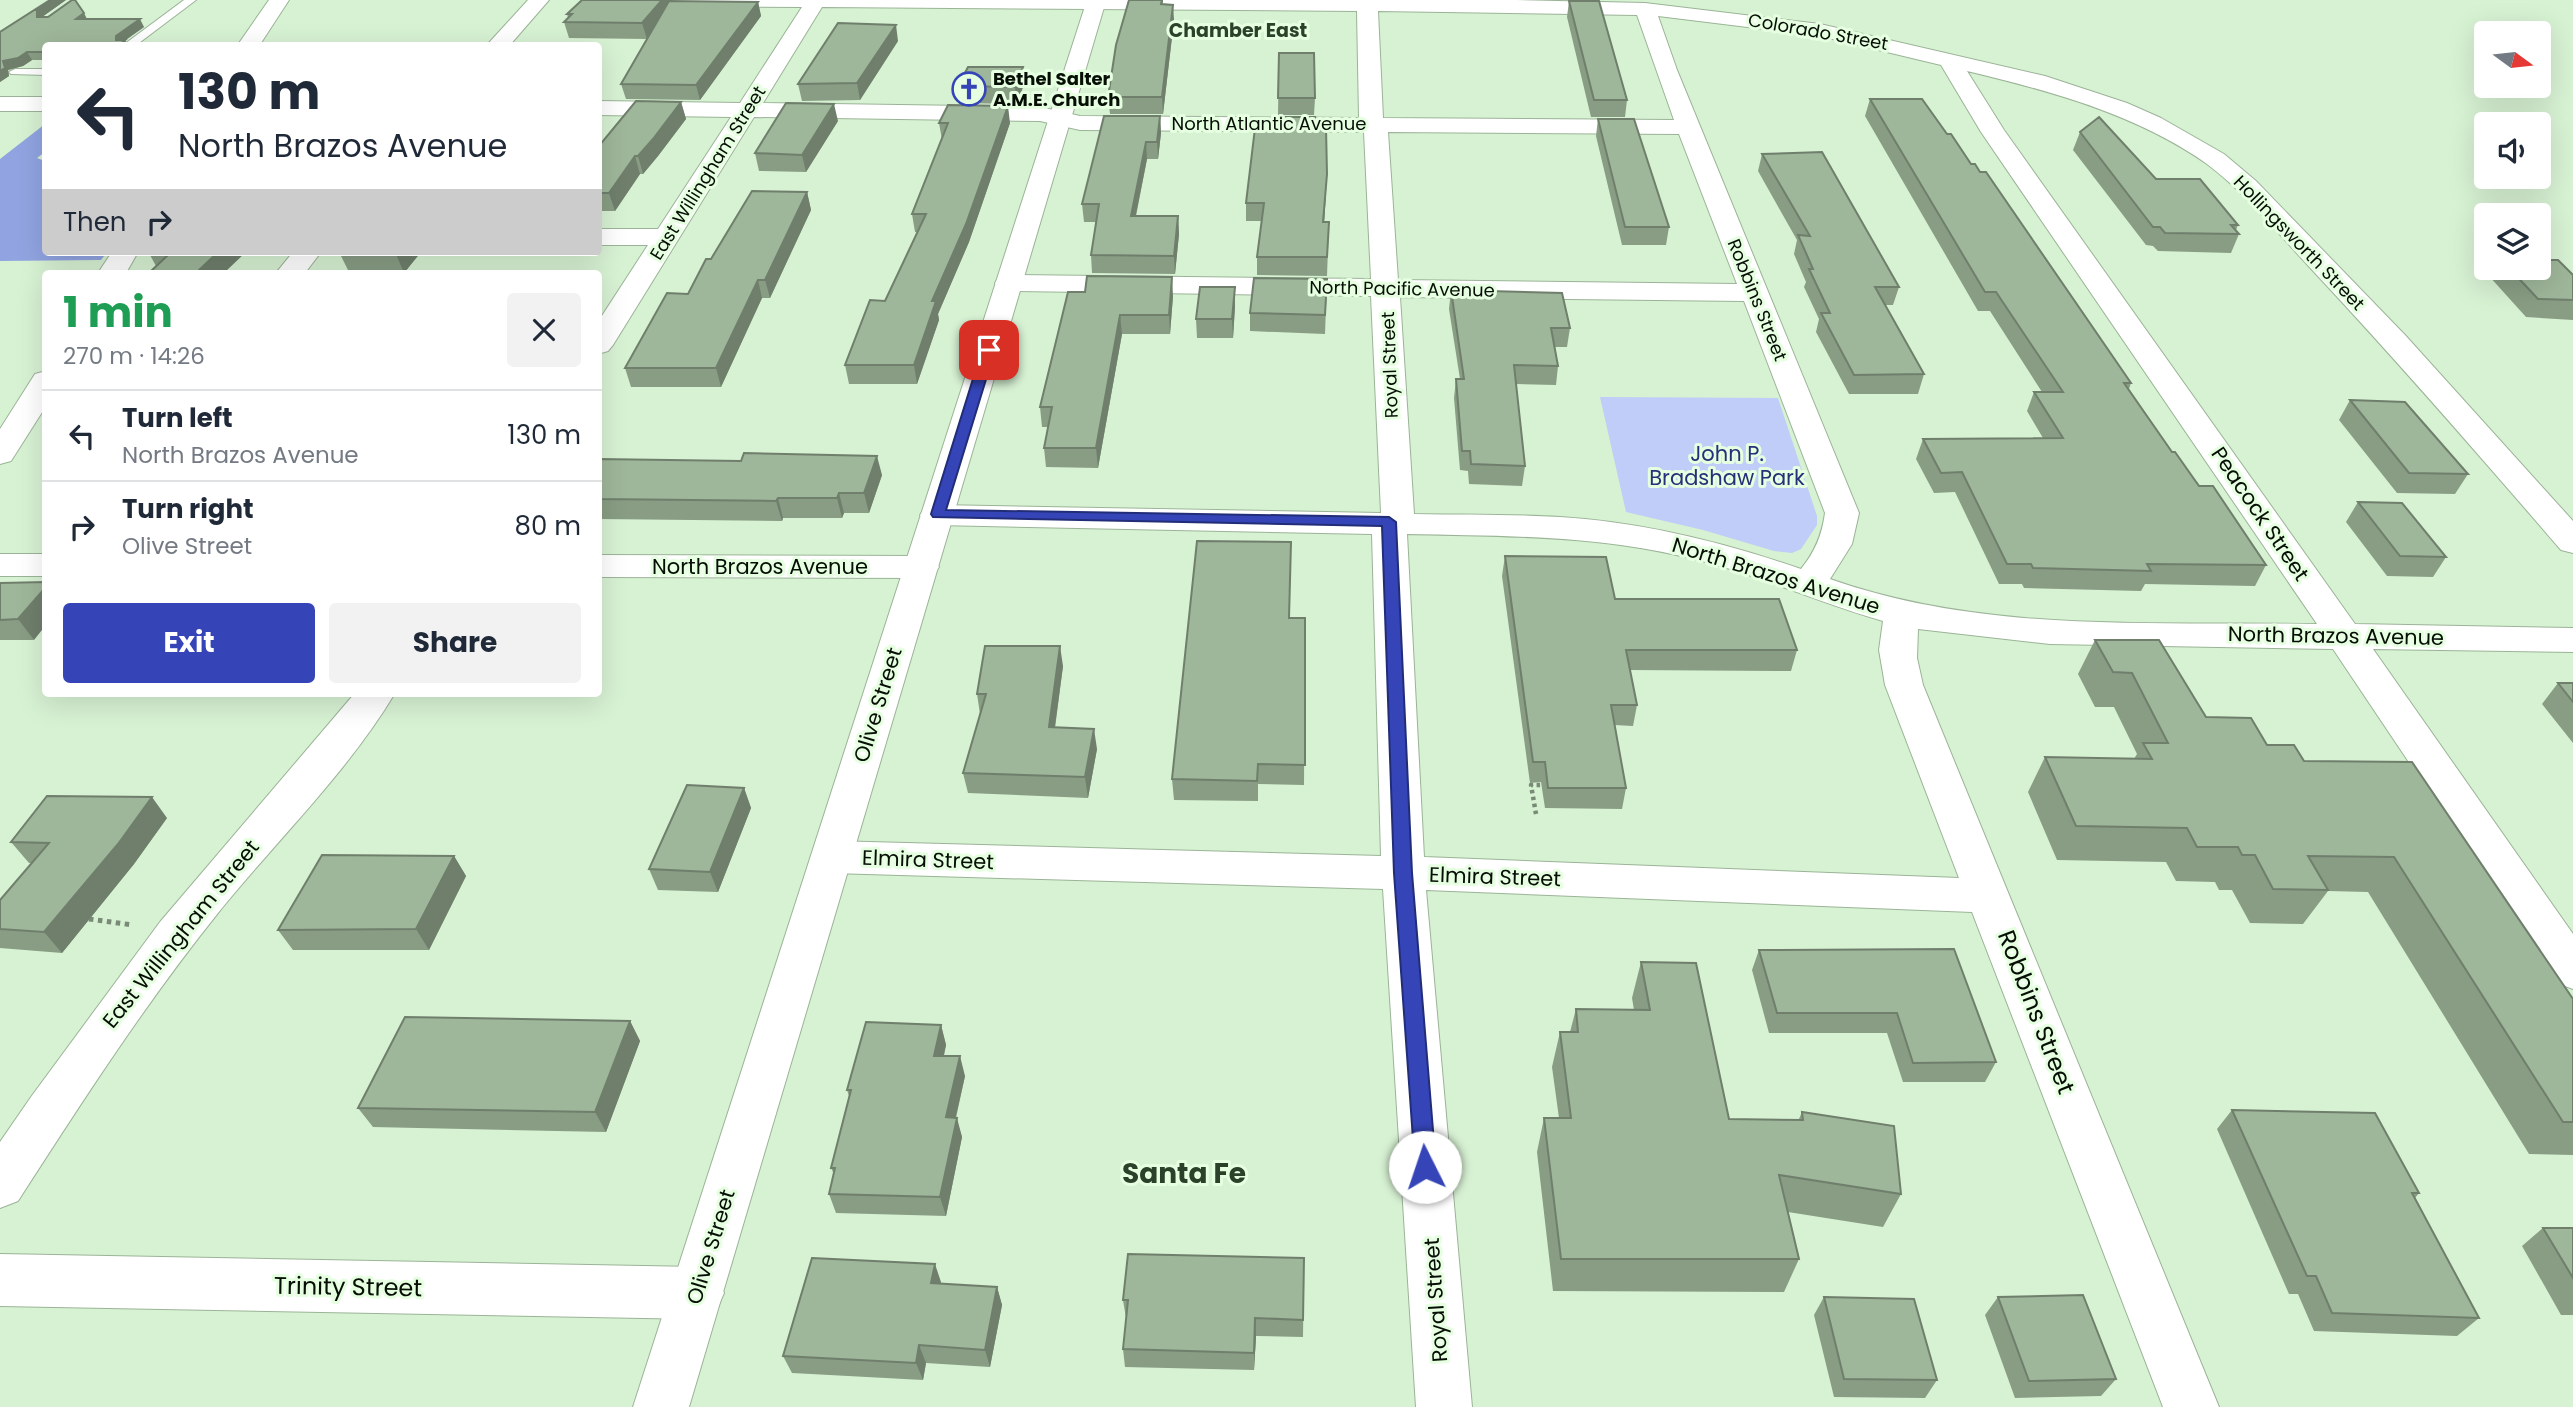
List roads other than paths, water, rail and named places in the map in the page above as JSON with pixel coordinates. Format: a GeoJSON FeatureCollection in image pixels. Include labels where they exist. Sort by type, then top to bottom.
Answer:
{"type":"FeatureCollection","features":[{"type":"Feature","properties":{"kind":"street"},"geometry":{"type":"LineString","coordinates":[[251,42],[279,0]]}},
{"type":"Feature","properties":{"kind":"street"},"geometry":{"type":"LineString","coordinates":[[501,42],[539,0]]}},
{"type":"Feature","properties":{"kind":"street","name":"Colorado Street"},"geometry":{"type":"LineString","coordinates":[[679,0],[1645,9],[1821,30],[1948,59]]}},
{"type":"Feature","properties":{"kind":"street","name":"East Willingham Street"},"geometry":{"type":"LineString","coordinates":[[602,339],[817,1]]}},
{"type":"Feature","properties":{"kind":"street","name":"Olive Street"},"geometry":{"type":"LineString","coordinates":[[661,1407],[1096,4]]}},
{"type":"Feature","properties":{"kind":"street","name":"Royal Street"},"geometry":{"type":"LineString","coordinates":[[1367,5],[1373,125],[1387,289],[1403,873],[1444,1407]]}},
{"type":"Feature","properties":{"kind":"street","name":"Robbins Street"},"geometry":{"type":"LineString","coordinates":[[1645,9],[1842,513],[1840,536],[1830,556],[1807,586]]}},
{"type":"Feature","properties":{"kind":"street","name":"Hollingsworth Street"},"geometry":{"type":"LineString","coordinates":[[1948,59],[2037,81],[2119,107],[2182,138],[2215,159],[2247,186],[2395,341],[2573,542]]}},
{"type":"Feature","properties":{"kind":"street","name":"Peacock Street"},"geometry":{"type":"LineString","coordinates":[[1948,59],[1993,132],[2573,970]]}},
{"type":"Feature","properties":{"kind":"street"},"geometry":{"type":"LineString","coordinates":[[0,104],[42,104]]}},
{"type":"Feature","properties":{"kind":"street","name":"North Atlantic Avenue"},"geometry":{"type":"LineString","coordinates":[[602,108],[1040,114],[1080,123],[1689,127]]}},
{"type":"Feature","properties":{"kind":"street"},"geometry":{"type":"LineString","coordinates":[[602,237],[667,237]]}},
{"type":"Feature","properties":{"kind":"street"},"geometry":{"type":"LineString","coordinates":[[293,270],[305,256]]}},
{"type":"Feature","properties":{"kind":"street","name":"North Pacific Avenue"},"geometry":{"type":"LineString","coordinates":[[1009,284],[1754,292]]}},
{"type":"Feature","properties":{"kind":"street"},"geometry":{"type":"LineString","coordinates":[[0,454],[42,386]]}},
{"type":"Feature","properties":{"kind":"street","name":"North Brazos Avenue"},"geometry":{"type":"LineString","coordinates":[[937,514],[1559,527],[1626,534],[1721,555],[1807,586],[1937,621],[2050,632],[2573,640]]}},
{"type":"Feature","properties":{"kind":"street"},"geometry":{"type":"LineString","coordinates":[[0,565],[42,565]]}},
{"type":"Feature","properties":{"kind":"street","name":"North Brazos Avenue"},"geometry":{"type":"LineString","coordinates":[[602,566],[921,567]]}},
{"type":"Feature","properties":{"kind":"street","name":"Robbins Street"},"geometry":{"type":"LineString","coordinates":[[1903,614],[1897,637],[1897,660],[1901,672],[2191,1407]]}},
{"type":"Feature","properties":{"kind":"street","name":"East Willingham Street"},"geometry":{"type":"LineString","coordinates":[[0,1185],[100,1034],[203,901],[338,745],[373,697]]}},
{"type":"Feature","properties":{"kind":"street","name":"Elmira Street"},"geometry":{"type":"LineString","coordinates":[[832,857],[1403,873],[1990,896]]}},
{"type":"Feature","properties":{"kind":"street","name":"Trinity Street"},"geometry":{"type":"LineString","coordinates":[[0,1280],[697,1293]]}},
{"type":"Feature","properties":{"kind":"lane"},"geometry":{"type":"LineString","coordinates":[[133,42],[191,0]]}},
{"type":"Feature","properties":{"kind":"lane"},"geometry":{"type":"LineString","coordinates":[[15,72],[42,72]]}},
{"type":"Feature","properties":{"kind":"place","name":"Bethel Salter A.M.E. Church"},"geometry":{"type":"Point","coordinates":[969,89]}},
{"type":"Feature","properties":{"kind":"district","name":"Chamber East"},"geometry":{"type":"Point","coordinates":[1238,30]}},
{"type":"Feature","properties":{"kind":"district","name":"Santa Fe"},"geometry":{"type":"Point","coordinates":[1184,1173]}},
{"type":"Feature","properties":{"kind":"park label","name":"John P. Bradshaw Park"},"geometry":{"type":"Point","coordinates":[1727,466]}}]}
